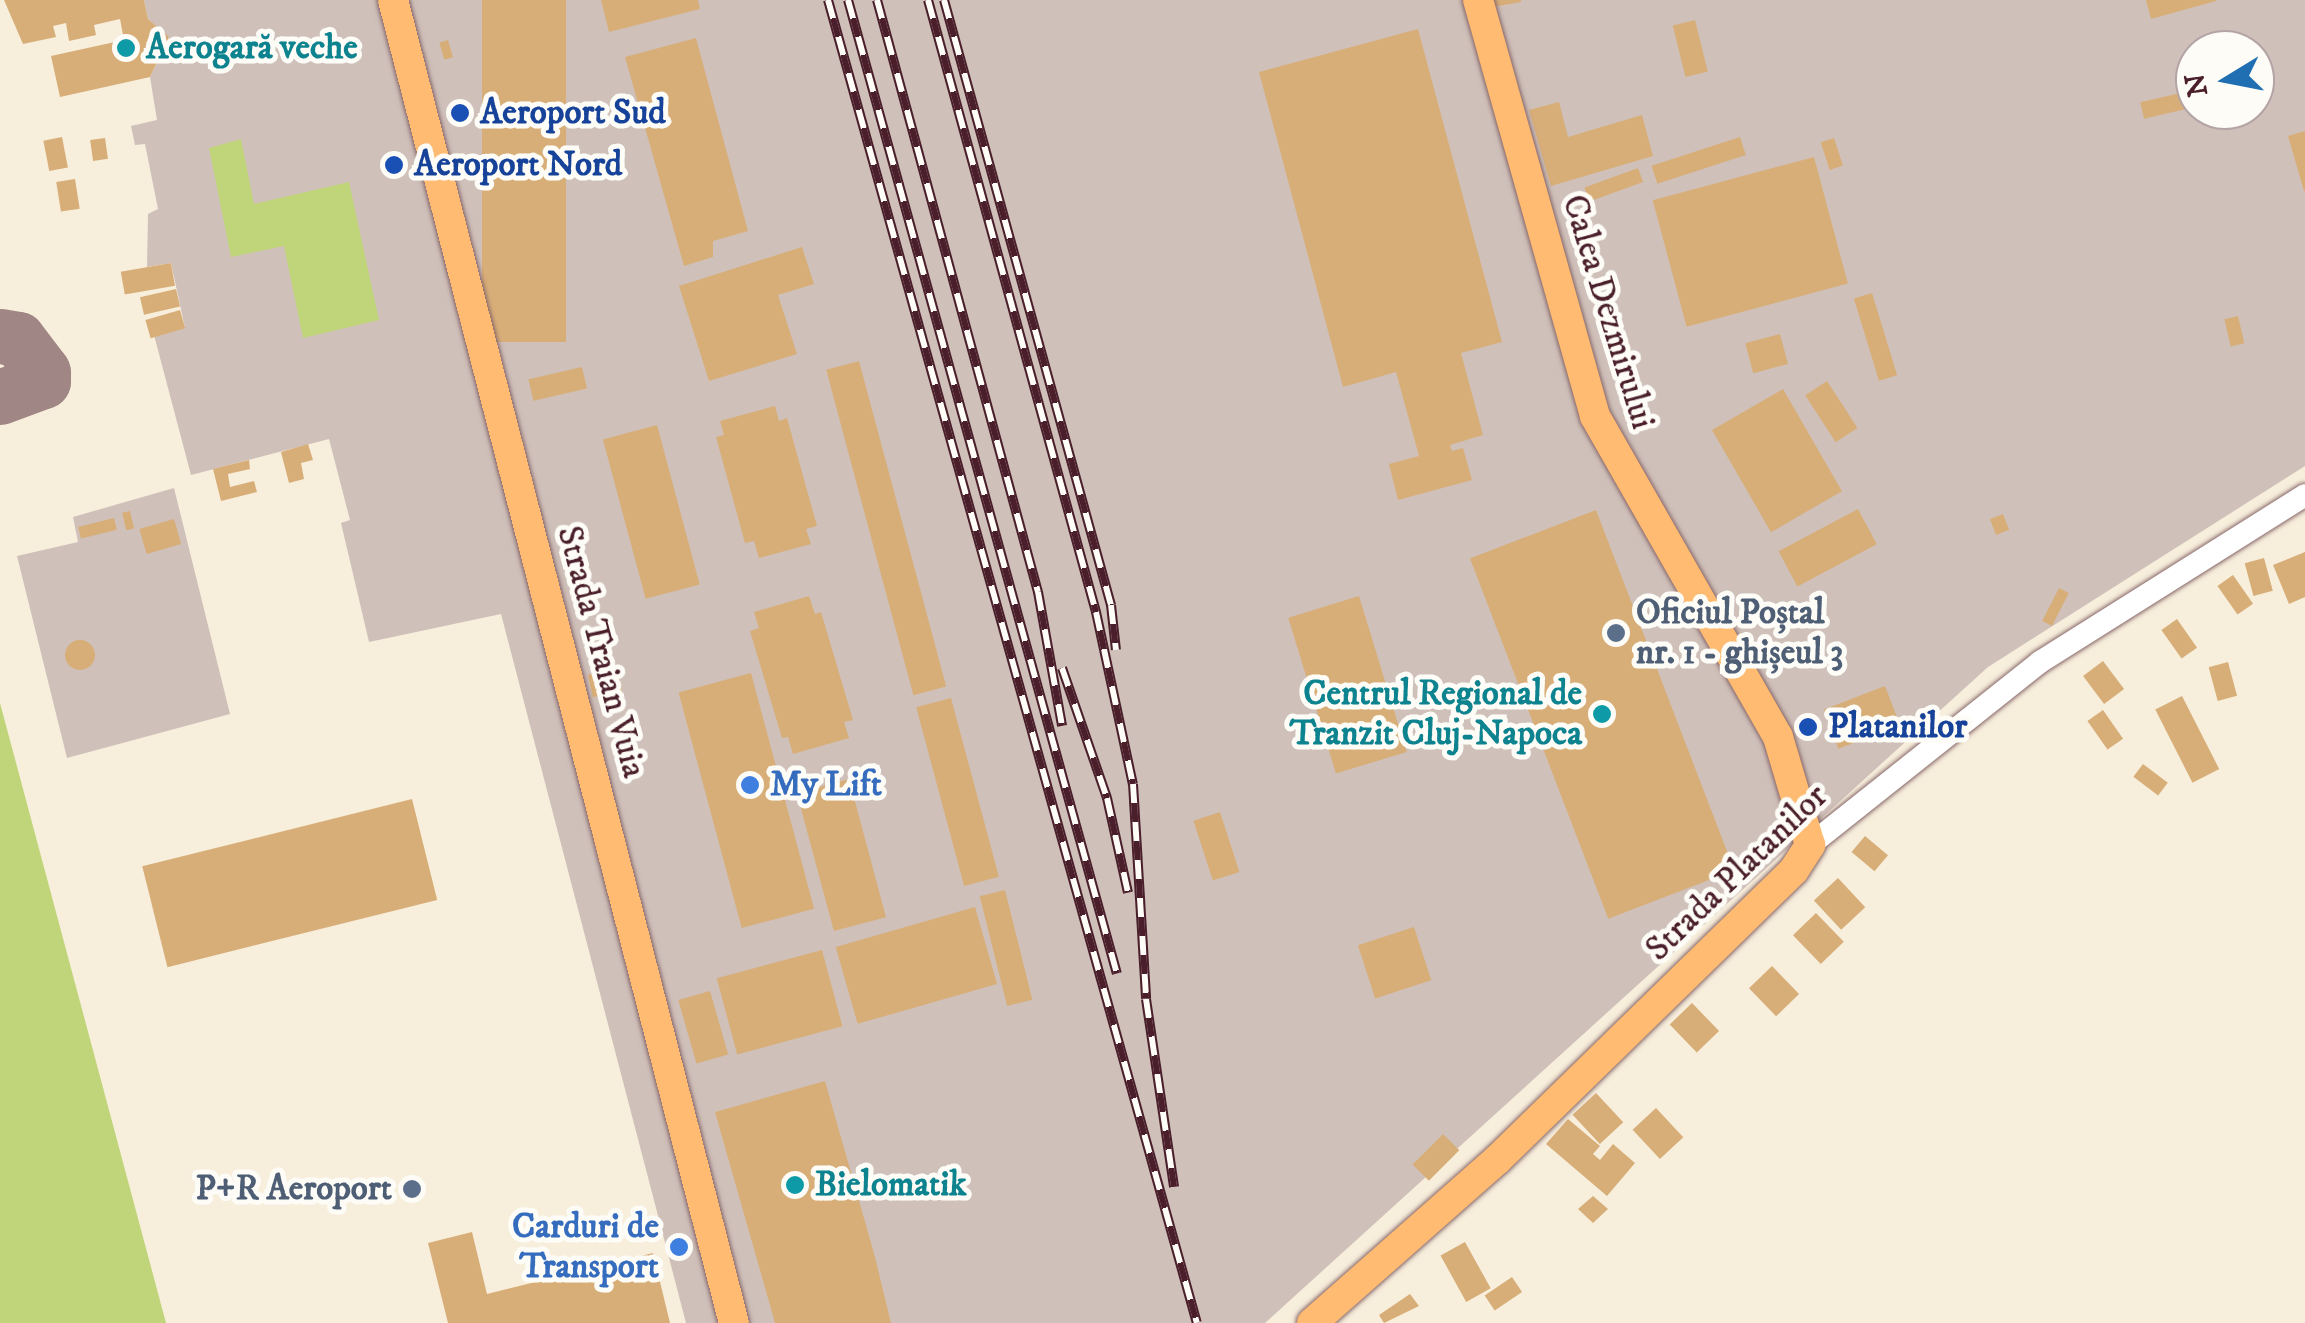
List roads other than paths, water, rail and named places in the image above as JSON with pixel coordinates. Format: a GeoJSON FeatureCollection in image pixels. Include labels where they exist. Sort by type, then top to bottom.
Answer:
{"type":"FeatureCollection","features":[{"type":"Feature","properties":{"kind":"main road","name":"Strada Traian Vuia"},"geometry":{"type":"LineString","coordinates":[[393,0],[734,1323]]}},
{"type":"Feature","properties":{"kind":"main road","name":"Calea Dezmirului"},"geometry":{"type":"LineString","coordinates":[[1478,0],[1595,416],[1778,737],[1810,844]]}},
{"type":"Feature","properties":{"kind":"main road","name":"Strada Platanilor"},"geometry":{"type":"LineString","coordinates":[[1312,1323],[1497,1160],[1794,870],[1810,844]]}},
{"type":"Feature","properties":{"kind":"street","name":"Strada Platanilor"},"geometry":{"type":"LineString","coordinates":[[1810,844],[2040,662],[2305,495]]}},
{"type":"Feature","properties":{"kind":"railway"},"geometry":{"type":"LineString","coordinates":[[828,0],[1197,1323]]}},
{"type":"Feature","properties":{"kind":"railway"},"geometry":{"type":"LineString","coordinates":[[848,0],[1117,974]]}},
{"type":"Feature","properties":{"kind":"railway"},"geometry":{"type":"LineString","coordinates":[[877,0],[1038,592],[1062,726]]}},
{"type":"Feature","properties":{"kind":"railway"},"geometry":{"type":"LineString","coordinates":[[928,0],[1096,612],[1133,784],[1146,999],[1174,1187]]}},
{"type":"Feature","properties":{"kind":"railway"},"geometry":{"type":"LineString","coordinates":[[944,0],[1111,605],[1116,650]]}},
{"type":"Feature","properties":{"kind":"railway"},"geometry":{"type":"LineString","coordinates":[[1062,668],[1107,798],[1128,893]]}},
{"type":"Feature","properties":{"kind":"place","name":"Aerogară veche"},"geometry":{"type":"Point","coordinates":[126,48]}},
{"type":"Feature","properties":{"kind":"place","name":"Aeroport Sud"},"geometry":{"type":"Point","coordinates":[460,113]}},
{"type":"Feature","properties":{"kind":"place","name":"Aeroport Nord"},"geometry":{"type":"Point","coordinates":[394,165]}},
{"type":"Feature","properties":{"kind":"place","name":"Oficiul Poștal nr. 1 - ghișeul 3"},"geometry":{"type":"Point","coordinates":[1616,633]}},
{"type":"Feature","properties":{"kind":"place","name":"Centrul Regional de Tranzit Cluj-Napoca"},"geometry":{"type":"Point","coordinates":[1602,714]}},
{"type":"Feature","properties":{"kind":"place","name":"Platanilor"},"geometry":{"type":"Point","coordinates":[1808,727]}},
{"type":"Feature","properties":{"kind":"place","name":"My Lift"},"geometry":{"type":"Point","coordinates":[750,785]}},
{"type":"Feature","properties":{"kind":"place","name":"Bielomatik"},"geometry":{"type":"Point","coordinates":[795,1185]}},
{"type":"Feature","properties":{"kind":"place","name":"P+R Aeroport"},"geometry":{"type":"Point","coordinates":[412,1189]}},
{"type":"Feature","properties":{"kind":"place","name":"Carduri de Transport"},"geometry":{"type":"Point","coordinates":[679,1247]}}]}
